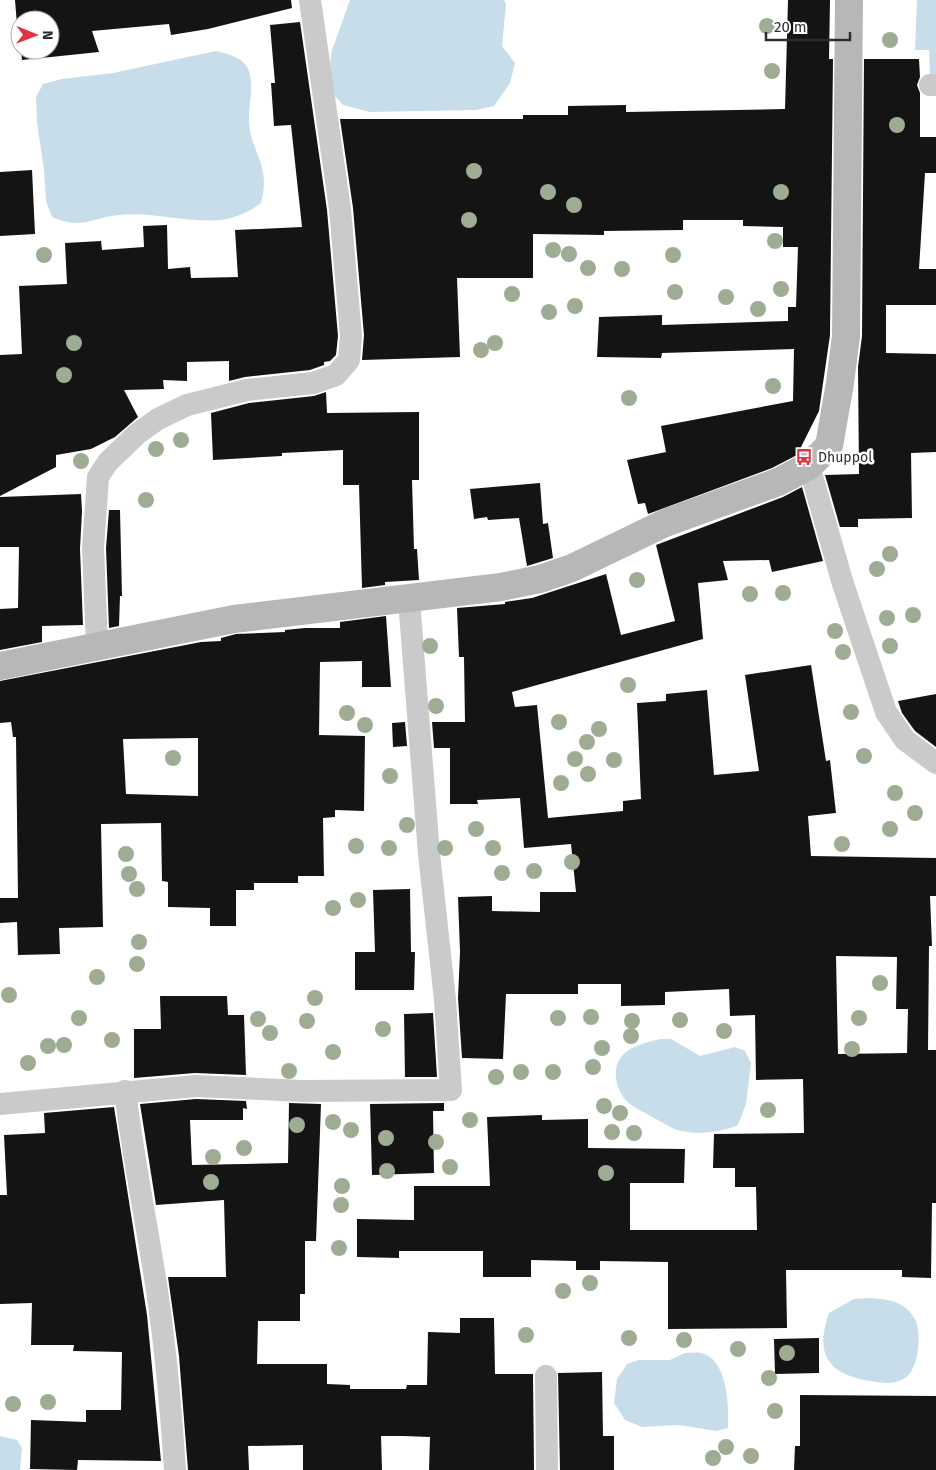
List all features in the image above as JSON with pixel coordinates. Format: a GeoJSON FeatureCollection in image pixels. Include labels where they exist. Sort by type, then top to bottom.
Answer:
{"type":"FeatureCollection","features":[{"type":"Feature","properties":{"kind":"street"},"geometry":{"type":"LineString","coordinates":[[97,645],[92,548],[98,477],[108,462],[137,434],[158,419],[187,405],[247,390],[313,382],[336,375],[349,360],[351,336],[340,209],[310,0]]}},
{"type":"Feature","properties":{"kind":"street"},"geometry":{"type":"LineString","coordinates":[[0,666],[234,618],[409,600],[501,587],[540,579],[572,568],[665,523],[778,482],[809,466],[829,446],[846,336],[849,0]]}},
{"type":"Feature","properties":{"kind":"street"},"geometry":{"type":"LineString","coordinates":[[809,466],[843,584],[886,712],[905,740],[936,763]]}},
{"type":"Feature","properties":{"kind":"street"},"geometry":{"type":"LineString","coordinates":[[0,1104],[125,1091],[196,1086],[303,1091],[451,1090],[445,1000],[429,854],[409,600]]}},
{"type":"Feature","properties":{"kind":"street"},"geometry":{"type":"LineString","coordinates":[[125,1091],[133,1152],[158,1293],[171,1412],[175,1470]]}},
{"type":"Feature","properties":{"kind":"street"},"geometry":{"type":"LineString","coordinates":[[546,1376],[547,1470]]}},
{"type":"Feature","properties":{"kind":"water"},"geometry":{"type":"Polygon","coordinates":[[[350,0],[504,0],[506,4],[502,46],[515,63],[510,83],[494,106],[476,110],[370,112],[343,105],[333,94],[330,72],[331,53],[350,0]]]}},
{"type":"Feature","properties":{"kind":"water"},"geometry":{"type":"Polygon","coordinates":[[[917,0],[936,0],[936,76],[930,75],[929,50],[915,50],[917,0]]]}},
{"type":"Feature","properties":{"kind":"water"},"geometry":{"type":"Polygon","coordinates":[[[216,51],[241,60],[247,67],[251,78],[249,117],[252,139],[264,177],[261,203],[249,211],[236,216],[214,220],[132,214],[71,223],[52,217],[46,201],[44,170],[37,123],[36,97],[43,84],[62,79],[113,73],[216,51]]]}},
{"type":"Feature","properties":{"kind":"water"},"geometry":{"type":"Polygon","coordinates":[[[660,1039],[671,1039],[700,1056],[735,1047],[745,1051],[751,1063],[746,1104],[738,1125],[710,1132],[695,1133],[681,1131],[639,1110],[625,1100],[617,1082],[616,1068],[618,1062],[630,1050],[660,1039]]]}},
{"type":"Feature","properties":{"kind":"water"},"geometry":{"type":"Polygon","coordinates":[[[854,1299],[890,1300],[903,1306],[913,1316],[916,1323],[919,1338],[916,1361],[909,1374],[897,1382],[875,1382],[845,1374],[835,1368],[825,1351],[823,1340],[829,1313],[854,1299]]]}},
{"type":"Feature","properties":{"kind":"water"},"geometry":{"type":"Polygon","coordinates":[[[685,1353],[701,1353],[710,1357],[717,1364],[725,1385],[728,1428],[716,1431],[679,1425],[642,1427],[625,1420],[614,1403],[617,1379],[627,1364],[639,1360],[670,1360],[685,1353]]]}},
{"type":"Feature","properties":{"kind":"water"},"geometry":{"type":"Polygon","coordinates":[[[0,1436],[17,1440],[22,1448],[20,1470],[0,1470],[0,1436]]]}},
{"type":"Feature","properties":{"kind":"building"},"geometry":{"type":"Polygon","coordinates":[[[15,0],[291,0],[292,8],[208,29],[171,35],[169,24],[92,31],[99,52],[60,56],[60,10],[16,10],[15,0]]]}},
{"type":"Feature","properties":{"kind":"building"},"geometry":{"type":"Polygon","coordinates":[[[788,0],[830,0],[829,59],[833,59],[830,335],[819,411],[797,455],[772,468],[648,514],[645,503],[638,504],[627,460],[666,452],[661,426],[793,401],[794,349],[662,353],[661,358],[597,357],[599,317],[662,315],[662,325],[788,321],[788,307],[796,307],[798,247],[783,247],[783,227],[743,226],[743,220],[683,220],[683,230],[604,231],[604,235],[533,234],[533,278],[457,278],[460,357],[362,360],[364,335],[353,208],[340,119],[523,119],[523,115],[568,115],[568,106],[626,105],[626,112],[785,109],[788,0]]]}},
{"type":"Feature","properties":{"kind":"building"},"geometry":{"type":"Polygon","coordinates":[[[300,22],[327,210],[338,336],[336,355],[330,361],[324,362],[324,365],[310,370],[245,377],[229,381],[229,361],[187,362],[187,381],[163,380],[164,389],[124,390],[138,417],[115,437],[91,449],[56,455],[56,467],[0,496],[0,355],[22,354],[19,286],[67,284],[65,243],[101,241],[102,250],[144,247],[143,226],[167,225],[168,269],[190,267],[191,278],[238,277],[235,230],[302,227],[291,125],[274,126],[271,83],[275,83],[270,25],[300,22]]]}},
{"type":"Feature","properties":{"kind":"building"},"geometry":{"type":"Polygon","coordinates":[[[864,59],[919,59],[920,77],[917,85],[920,93],[920,137],[936,137],[936,173],[925,173],[919,269],[936,269],[936,305],[886,305],[886,353],[936,354],[936,452],[911,453],[912,518],[858,519],[858,527],[840,527],[825,475],[859,474],[858,367],[862,336],[864,59]]]}},
{"type":"Feature","properties":{"kind":"building"},"geometry":{"type":"Polygon","coordinates":[[[32,170],[35,234],[0,236],[0,172],[32,170]]]}},
{"type":"Feature","properties":{"kind":"building"},"geometry":{"type":"Polygon","coordinates":[[[326,392],[327,413],[419,412],[419,480],[412,480],[414,549],[417,549],[419,580],[385,582],[385,585],[362,588],[359,485],[343,485],[343,450],[282,453],[282,456],[213,460],[211,413],[249,403],[314,396],[326,392]]]}},
{"type":"Feature","properties":{"kind":"building"},"geometry":{"type":"Polygon","coordinates":[[[540,483],[543,524],[548,523],[553,558],[527,566],[519,518],[488,520],[487,517],[474,519],[470,489],[540,483]]]}},
{"type":"Feature","properties":{"kind":"building"},"geometry":{"type":"Polygon","coordinates":[[[802,487],[823,561],[772,572],[769,560],[723,561],[728,580],[698,583],[703,639],[512,692],[515,707],[537,705],[548,818],[623,811],[623,801],[641,799],[637,703],[666,701],[666,694],[707,690],[714,775],[759,771],[745,675],[811,665],[826,761],[830,760],[836,813],[808,816],[811,856],[936,858],[936,896],[930,896],[932,946],[929,946],[928,1050],[936,1050],[936,1203],[932,1203],[931,1278],[902,1277],[902,1270],[786,1270],[787,1328],[668,1329],[668,1262],[600,1261],[600,1270],[576,1270],[576,1261],[531,1260],[531,1277],[483,1277],[483,1251],[399,1251],[399,1258],[357,1257],[357,1219],[414,1220],[414,1186],[490,1186],[487,1117],[542,1115],[542,1120],[588,1119],[588,1148],[685,1149],[684,1183],[630,1183],[630,1230],[757,1230],[756,1187],[735,1187],[735,1168],[713,1168],[714,1134],[804,1133],[803,1079],[756,1080],[755,1015],[730,1016],[729,989],[665,992],[665,1005],[621,1006],[621,984],[578,984],[578,994],[506,994],[503,1059],[462,1058],[458,998],[460,952],[458,897],[492,896],[492,911],[540,912],[540,892],[576,892],[571,844],[524,848],[520,798],[477,800],[478,804],[450,804],[450,748],[434,748],[432,722],[465,722],[464,657],[459,657],[457,608],[505,604],[505,602],[532,598],[606,574],[621,635],[675,621],[656,545],[783,497],[802,487]],[[836,956],[838,1054],[907,1053],[908,1009],[896,1009],[897,957],[836,956]]]}},
{"type":"Feature","properties":{"kind":"building"},"geometry":{"type":"Polygon","coordinates":[[[81,494],[80,549],[83,625],[42,626],[42,642],[0,650],[0,609],[18,608],[19,547],[0,547],[0,497],[81,494]]]}},
{"type":"Feature","properties":{"kind":"building"},"geometry":{"type":"Polygon","coordinates":[[[109,510],[120,510],[122,596],[120,596],[119,626],[109,628],[106,548],[109,510]]]}},
{"type":"Feature","properties":{"kind":"building"},"geometry":{"type":"Polygon","coordinates":[[[386,616],[391,687],[362,687],[362,661],[320,662],[319,735],[365,736],[364,811],[335,810],[335,817],[323,818],[324,876],[298,876],[298,883],[254,883],[254,890],[236,890],[236,926],[210,926],[210,908],[168,907],[168,882],[162,881],[161,823],[101,824],[103,927],[59,928],[60,954],[18,955],[17,922],[0,923],[0,898],[18,898],[16,737],[13,737],[11,722],[0,723],[0,681],[201,642],[221,641],[221,638],[236,634],[285,632],[285,630],[305,628],[340,628],[340,622],[386,616]],[[198,738],[123,739],[126,794],[198,796],[198,738]]]}},
{"type":"Feature","properties":{"kind":"building"},"geometry":{"type":"Polygon","coordinates":[[[936,694],[936,747],[915,731],[902,713],[898,701],[936,694]]]}},
{"type":"Feature","properties":{"kind":"building"},"geometry":{"type":"Polygon","coordinates":[[[405,722],[407,746],[393,747],[392,723],[405,722]]]}},
{"type":"Feature","properties":{"kind":"building"},"geometry":{"type":"Polygon","coordinates":[[[410,889],[411,952],[415,952],[414,990],[355,990],[355,952],[375,952],[373,890],[410,889]]]}},
{"type":"Feature","properties":{"kind":"building"},"geometry":{"type":"Polygon","coordinates":[[[160,996],[227,996],[228,1015],[244,1015],[246,1075],[195,1073],[134,1078],[134,1029],[161,1029],[160,996]]]}},
{"type":"Feature","properties":{"kind":"building"},"geometry":{"type":"Polygon","coordinates":[[[433,1013],[437,1077],[405,1077],[404,1014],[433,1013]]]}},
{"type":"Feature","properties":{"kind":"building"},"geometry":{"type":"Polygon","coordinates":[[[196,1099],[246,1101],[247,1109],[243,1108],[243,1120],[190,1120],[192,1165],[288,1163],[289,1103],[321,1104],[316,1241],[305,1241],[305,1294],[300,1294],[300,1321],[258,1321],[257,1364],[327,1364],[327,1384],[350,1385],[350,1389],[406,1389],[407,1385],[427,1385],[428,1332],[460,1333],[460,1318],[494,1318],[495,1374],[533,1374],[534,1470],[429,1470],[430,1437],[381,1436],[382,1470],[303,1470],[303,1445],[248,1446],[249,1470],[188,1470],[179,1356],[168,1277],[226,1277],[224,1200],[156,1205],[140,1104],[196,1099]]]}},
{"type":"Feature","properties":{"kind":"building"},"geometry":{"type":"Polygon","coordinates":[[[444,1103],[444,1111],[433,1111],[434,1173],[372,1175],[370,1104],[444,1103]]]}},
{"type":"Feature","properties":{"kind":"building"},"geometry":{"type":"Polygon","coordinates":[[[114,1107],[147,1315],[161,1461],[78,1460],[77,1470],[30,1469],[31,1420],[86,1422],[86,1410],[121,1410],[122,1352],[73,1351],[74,1345],[31,1345],[32,1303],[0,1304],[0,1195],[7,1195],[4,1135],[45,1133],[44,1113],[114,1107]]]}},
{"type":"Feature","properties":{"kind":"building"},"geometry":{"type":"Polygon","coordinates":[[[819,1338],[819,1373],[775,1374],[774,1339],[819,1338]]]}},
{"type":"Feature","properties":{"kind":"building"},"geometry":{"type":"Polygon","coordinates":[[[602,1372],[603,1436],[614,1436],[614,1470],[560,1470],[558,1373],[602,1372]]]}},
{"type":"Feature","properties":{"kind":"building"},"geometry":{"type":"Polygon","coordinates":[[[800,1395],[936,1396],[936,1470],[794,1470],[795,1446],[800,1446],[800,1395]]]}},
{"type":"Feature","properties":{"kind":"place","name":"Dhuppol"},"geometry":{"type":"Point","coordinates":[804,457]}}]}
